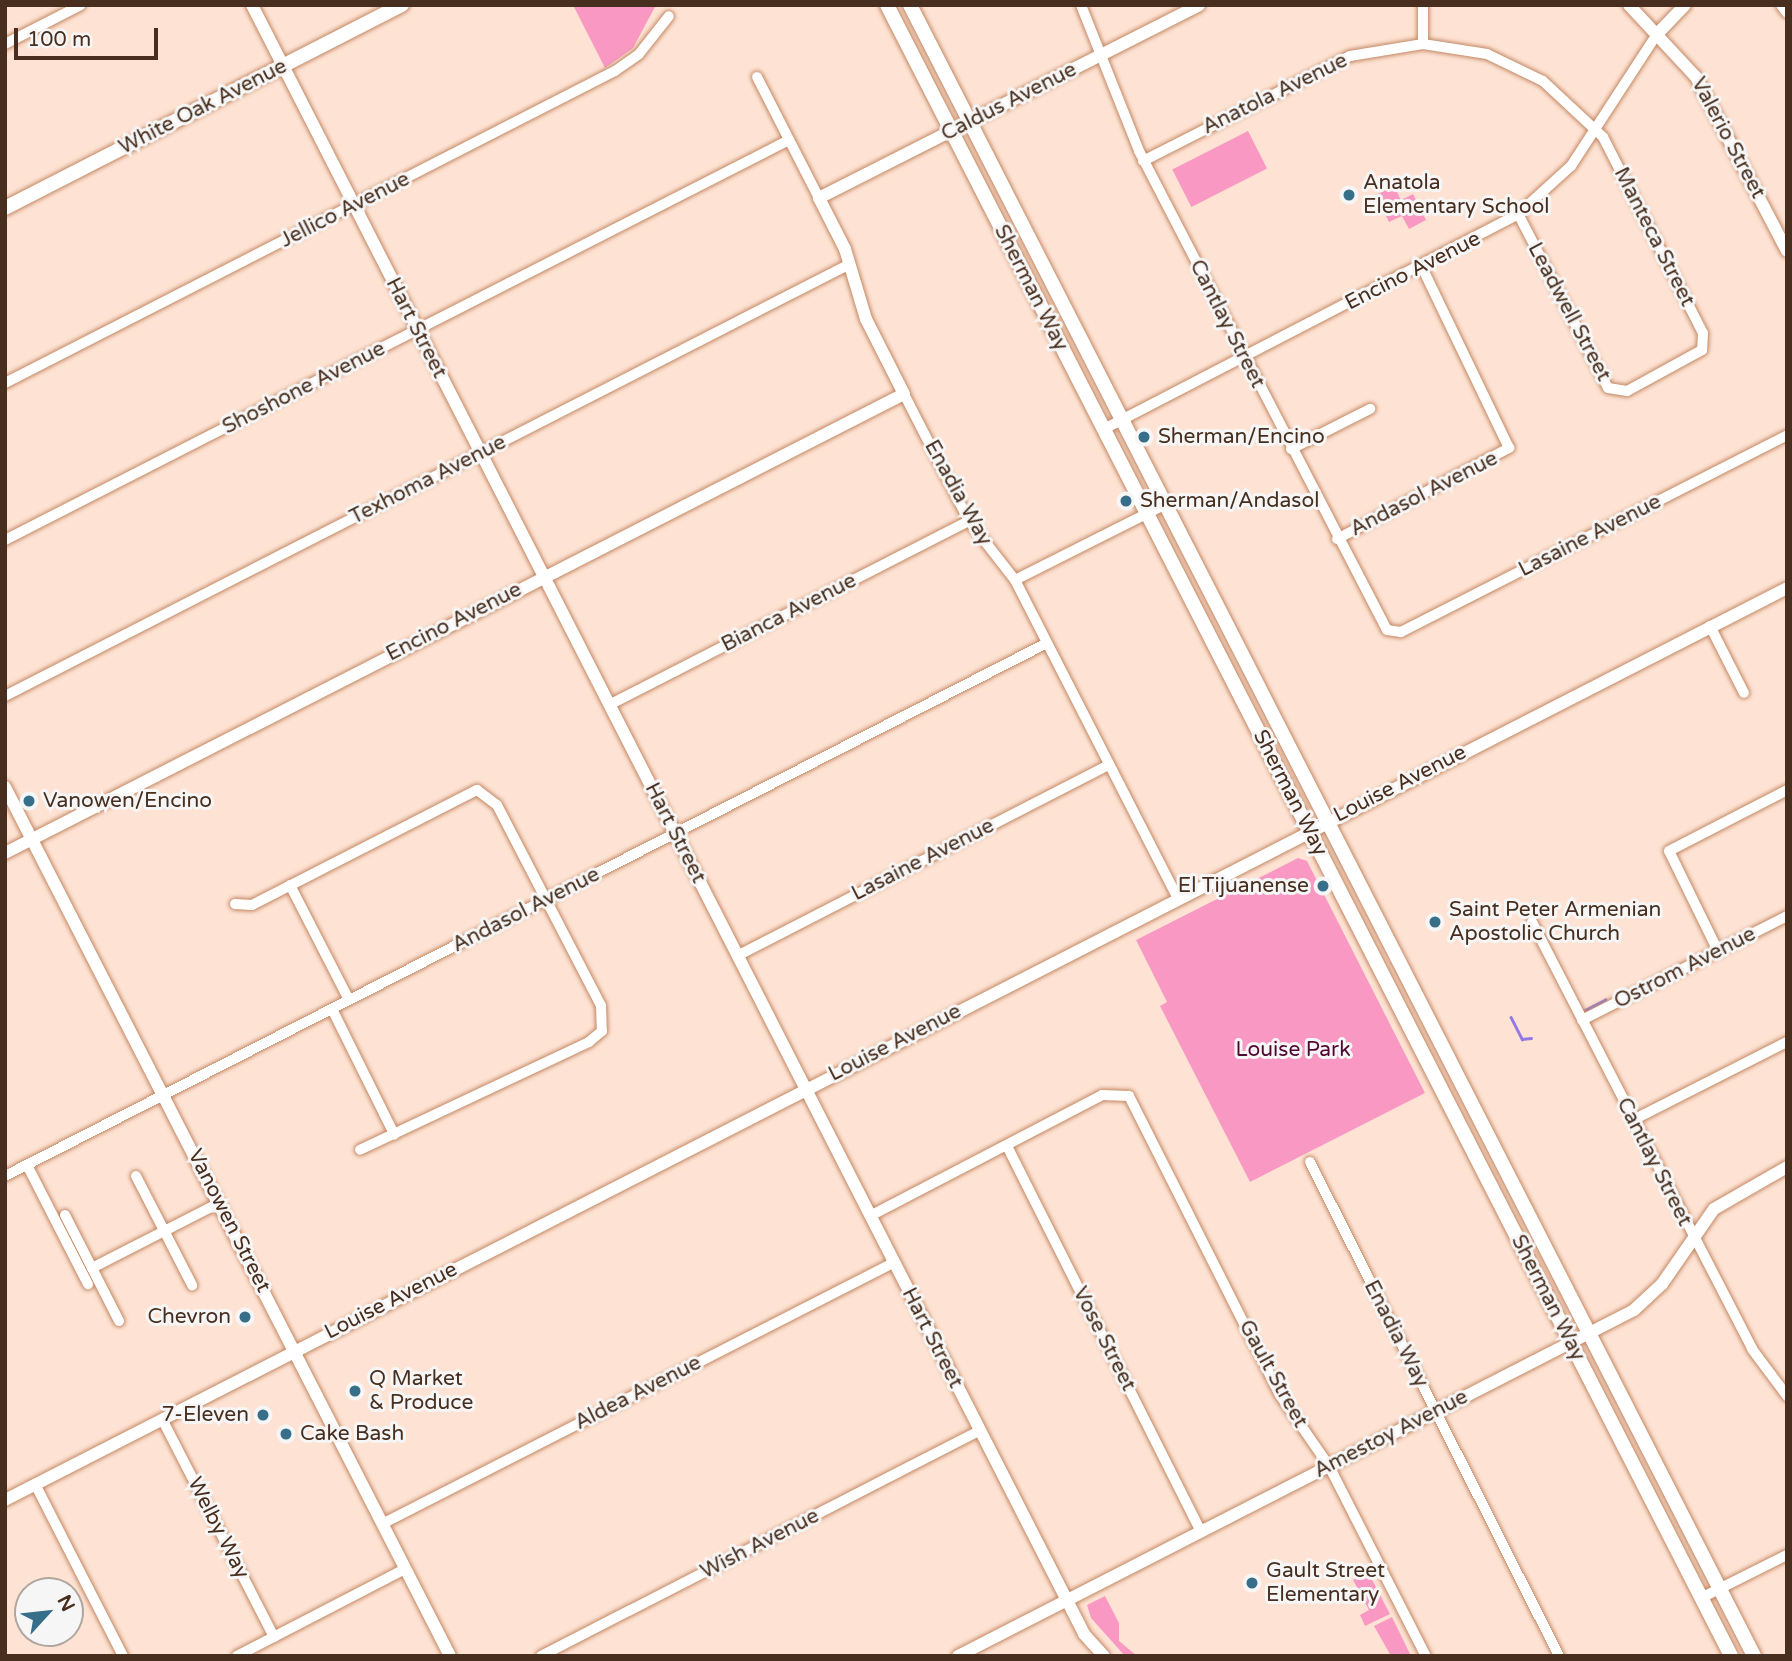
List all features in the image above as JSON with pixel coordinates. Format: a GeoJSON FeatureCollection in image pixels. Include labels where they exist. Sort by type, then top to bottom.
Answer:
{"type":"FeatureCollection","features":[{"type":"Feature","properties":{"kind":"main road","name":"White Oak Avenue"},"geometry":{"type":"LineString","coordinates":[[5,208],[402,5]]}},
{"type":"Feature","properties":{"kind":"main road","name":"Sherman Way"},"geometry":{"type":"LineString","coordinates":[[887,5],[1731,1656]]}},
{"type":"Feature","properties":{"kind":"main road","name":"Sherman Way"},"geometry":{"type":"LineString","coordinates":[[910,5],[1754,1656]]}},
{"type":"Feature","properties":{"kind":"street"},"geometry":{"type":"LineString","coordinates":[[5,44],[81,5]]}},
{"type":"Feature","properties":{"kind":"street","name":"Hart Street"},"geometry":{"type":"LineString","coordinates":[[252,5],[979,1431],[1067,1600],[1104,1656]]}},
{"type":"Feature","properties":{"kind":"street","name":"Cantlay Street"},"geometry":{"type":"LineString","coordinates":[[1081,5],[1099,57],[1143,161],[1379,622],[1391,632]]}},
{"type":"Feature","properties":{"kind":"street","name":"Caldus Avenue"},"geometry":{"type":"LineString","coordinates":[[819,198],[1199,5]]}},
{"type":"Feature","properties":{"kind":"street"},"geometry":{"type":"LineString","coordinates":[[1423,5],[1423,44]]}},
{"type":"Feature","properties":{"kind":"street"},"geometry":{"type":"LineString","coordinates":[[1629,5],[1660,31]]}},
{"type":"Feature","properties":{"kind":"street","name":"Encino Avenue"},"geometry":{"type":"LineString","coordinates":[[1104,429],[1422,267],[1518,214],[1558,180],[1596,129],[1660,31],[1685,5]]}},
{"type":"Feature","properties":{"kind":"street"},"geometry":{"type":"LineString","coordinates":[[1781,5],[1787,13]]}},
{"type":"Feature","properties":{"kind":"street","name":"Jellico Avenue"},"geometry":{"type":"LineString","coordinates":[[5,383],[615,71],[639,54],[669,16]]}},
{"type":"Feature","properties":{"kind":"street","name":"Valerio Street"},"geometry":{"type":"LineString","coordinates":[[1660,31],[1710,99],[1787,251]]}},
{"type":"Feature","properties":{"kind":"street","name":"Anatola Avenue"},"geometry":{"type":"LineString","coordinates":[[1143,161],[1350,56],[1423,44],[1487,54],[1522,69],[1596,129]]}},
{"type":"Feature","properties":{"kind":"street","name":"Enadia Way"},"geometry":{"type":"LineString","coordinates":[[757,77],[850,264],[866,320],[969,520],[1015,580],[1178,899]]}},
{"type":"Feature","properties":{"kind":"street","name":"Manteca Street"},"geometry":{"type":"LineString","coordinates":[[1596,129],[1703,333],[1703,348]]}},
{"type":"Feature","properties":{"kind":"street","name":"Shoshone Avenue"},"geometry":{"type":"LineString","coordinates":[[5,540],[789,140]]}},
{"type":"Feature","properties":{"kind":"street","name":"Leadwell Street"},"geometry":{"type":"LineString","coordinates":[[1518,214],[1608,388],[1627,391],[1703,348]]}},
{"type":"Feature","properties":{"kind":"street","name":"Texhoma Avenue"},"geometry":{"type":"LineString","coordinates":[[5,696],[850,264]]}},
{"type":"Feature","properties":{"kind":"street","name":"Andasol Avenue"},"geometry":{"type":"LineString","coordinates":[[1337,539],[1509,448],[1422,267]]}},
{"type":"Feature","properties":{"kind":"street","name":"Encino Avenue"},"geometry":{"type":"LineString","coordinates":[[6,849],[32,839],[904,394]]}},
{"type":"Feature","properties":{"kind":"street"},"geometry":{"type":"LineString","coordinates":[[1291,449],[1370,409]]}},
{"type":"Feature","properties":{"kind":"street","name":"Lasaine Avenue"},"geometry":{"type":"LineString","coordinates":[[1391,632],[1787,435]]}},
{"type":"Feature","properties":{"kind":"street"},"geometry":{"type":"LineString","coordinates":[[1015,580],[1166,504]]}},
{"type":"Feature","properties":{"kind":"street","name":"Bianca Avenue"},"geometry":{"type":"LineString","coordinates":[[609,705],[969,520]]}},
{"type":"Feature","properties":{"kind":"street","name":"Louise Avenue"},"geometry":{"type":"LineString","coordinates":[[6,1496],[35,1484],[1787,587]]}},
{"type":"Feature","properties":{"kind":"street"},"geometry":{"type":"LineString","coordinates":[[1710,626],[1744,693]]}},
{"type":"Feature","properties":{"kind":"street","name":"Andasol Avenue"},"geometry":{"type":"LineString","coordinates":[[5,1176],[1047,643]]}},
{"type":"Feature","properties":{"kind":"street","name":"Lasaine Avenue"},"geometry":{"type":"LineString","coordinates":[[737,956],[1109,765]]}},
{"type":"Feature","properties":{"kind":"street","name":"Vanowen Street"},"geometry":{"type":"LineString","coordinates":[[5,787],[450,1656]]}},
{"type":"Feature","properties":{"kind":"street"},"geometry":{"type":"LineString","coordinates":[[1718,951],[1669,851],[1787,790]]}},
{"type":"Feature","properties":{"kind":"street"},"geometry":{"type":"LineString","coordinates":[[235,904],[252,905],[467,792],[486,793],[601,1006],[602,1031],[360,1150]]}},
{"type":"Feature","properties":{"kind":"street"},"geometry":{"type":"LineString","coordinates":[[290,886],[349,1000]]}},
{"type":"Feature","properties":{"kind":"street","name":"Ostrom Avenue"},"geometry":{"type":"LineString","coordinates":[[1582,1020],[1787,916]]}},
{"type":"Feature","properties":{"kind":"street","name":"Cantlay Street"},"geometry":{"type":"LineString","coordinates":[[1532,922],[1752,1349],[1787,1396]]}},
{"type":"Feature","properties":{"kind":"street"},"geometry":{"type":"LineString","coordinates":[[332,1009],[394,1134]]}},
{"type":"Feature","properties":{"kind":"street"},"geometry":{"type":"LineString","coordinates":[[1633,1120],[1787,1042]]}},
{"type":"Feature","properties":{"kind":"street","name":"Gault Street"},"geometry":{"type":"LineString","coordinates":[[1007,1146],[1102,1095],[1123,1092],[1139,1111],[1280,1395],[1329,1466],[1426,1656]]}},
{"type":"Feature","properties":{"kind":"street"},"geometry":{"type":"LineString","coordinates":[[870,1216],[1007,1146]]}},
{"type":"Feature","properties":{"kind":"street","name":"Vose Street"},"geometry":{"type":"LineString","coordinates":[[1007,1146],[1201,1531]]}},
{"type":"Feature","properties":{"kind":"street","name":"Enadia Way"},"geometry":{"type":"LineString","coordinates":[[1310,1161],[1559,1656]]}},
{"type":"Feature","properties":{"kind":"street"},"geometry":{"type":"LineString","coordinates":[[27,1165],[88,1284]]}},
{"type":"Feature","properties":{"kind":"street","name":"Amestoy Avenue"},"geometry":{"type":"LineString","coordinates":[[958,1656],[1643,1303],[1692,1237],[1732,1196],[1787,1167]]}},
{"type":"Feature","properties":{"kind":"street"},"geometry":{"type":"LineString","coordinates":[[136,1176],[192,1285]]}},
{"type":"Feature","properties":{"kind":"street"},"geometry":{"type":"LineString","coordinates":[[92,1268],[219,1203]]}},
{"type":"Feature","properties":{"kind":"street"},"geometry":{"type":"LineString","coordinates":[[65,1215],[119,1321]]}},
{"type":"Feature","properties":{"kind":"street","name":"Aldea Avenue"},"geometry":{"type":"LineString","coordinates":[[382,1524],[893,1263]]}},
{"type":"Feature","properties":{"kind":"street","name":"Welby Way"},"geometry":{"type":"LineString","coordinates":[[162,1419],[274,1637]]}},
{"type":"Feature","properties":{"kind":"street","name":"Wish Avenue"},"geometry":{"type":"LineString","coordinates":[[541,1656],[979,1431]]}},
{"type":"Feature","properties":{"kind":"street"},"geometry":{"type":"LineString","coordinates":[[35,1484],[123,1656]]}},
{"type":"Feature","properties":{"kind":"street"},"geometry":{"type":"LineString","coordinates":[[1701,1598],[1787,1555]]}},
{"type":"Feature","properties":{"kind":"street"},"geometry":{"type":"LineString","coordinates":[[237,1656],[405,1569]]}},
{"type":"Feature","properties":{"kind":"green space"},"geometry":{"type":"Polygon","coordinates":[[[573,5],[656,5],[633,48],[605,68],[573,5]]]}},
{"type":"Feature","properties":{"kind":"green space"},"geometry":{"type":"Polygon","coordinates":[[[1248,131],[1267,168],[1191,207],[1172,170],[1248,131]]]}},
{"type":"Feature","properties":{"kind":"green space"},"geometry":{"type":"Polygon","coordinates":[[[1394,186],[1401,200],[1413,194],[1426,220],[1409,229],[1402,216],[1389,222],[1376,195],[1394,186]]]}},
{"type":"Feature","properties":{"kind":"green space","name":"Louise Park"},"geometry":{"type":"Polygon","coordinates":[[[1298,858],[1307,861],[1425,1093],[1250,1182],[1160,1006],[1167,1002],[1136,940],[1298,858]]]}},
{"type":"Feature","properties":{"kind":"green space"},"geometry":{"type":"Polygon","coordinates":[[[1367,1570],[1390,1614],[1365,1626],[1360,1615],[1369,1610],[1353,1580],[1367,1570]]]}},
{"type":"Feature","properties":{"kind":"green space"},"geometry":{"type":"Polygon","coordinates":[[[1105,1596],[1119,1623],[1119,1641],[1137,1656],[1125,1656],[1091,1618],[1087,1605],[1105,1596]]]}},
{"type":"Feature","properties":{"kind":"green space"},"geometry":{"type":"Polygon","coordinates":[[[1392,1617],[1411,1656],[1391,1656],[1374,1626],[1392,1617]]]}},
{"type":"Feature","properties":{"kind":"waterway"},"geometry":{"type":"LineString","coordinates":[[1583,1011],[1605,1000]]}},
{"type":"Feature","properties":{"kind":"waterway"},"geometry":{"type":"LineString","coordinates":[[1511,1017],[1522,1039],[1531,1038]]}},
{"type":"Feature","properties":{"kind":"place","name":"Anatola Elementary School"},"geometry":{"type":"Point","coordinates":[1349,195]}},
{"type":"Feature","properties":{"kind":"place","name":"Sherman/Encino"},"geometry":{"type":"Point","coordinates":[1144,437]}},
{"type":"Feature","properties":{"kind":"place","name":"Sherman/Andasol"},"geometry":{"type":"Point","coordinates":[1126,501]}},
{"type":"Feature","properties":{"kind":"place","name":"Vanowen/Encino"},"geometry":{"type":"Point","coordinates":[29,801]}},
{"type":"Feature","properties":{"kind":"place","name":"El Tijuanense"},"geometry":{"type":"Point","coordinates":[1323,886]}},
{"type":"Feature","properties":{"kind":"place","name":"Saint Peter Armenian Apostolic Church"},"geometry":{"type":"Point","coordinates":[1435,922]}},
{"type":"Feature","properties":{"kind":"place","name":"Chevron"},"geometry":{"type":"Point","coordinates":[245,1317]}},
{"type":"Feature","properties":{"kind":"place","name":"Q Market & Produce"},"geometry":{"type":"Point","coordinates":[355,1391]}},
{"type":"Feature","properties":{"kind":"place","name":"7-Eleven"},"geometry":{"type":"Point","coordinates":[263,1415]}},
{"type":"Feature","properties":{"kind":"place","name":"Cake Bash"},"geometry":{"type":"Point","coordinates":[286,1434]}},
{"type":"Feature","properties":{"kind":"place","name":"Gault Street Elementary"},"geometry":{"type":"Point","coordinates":[1252,1583]}}]}
